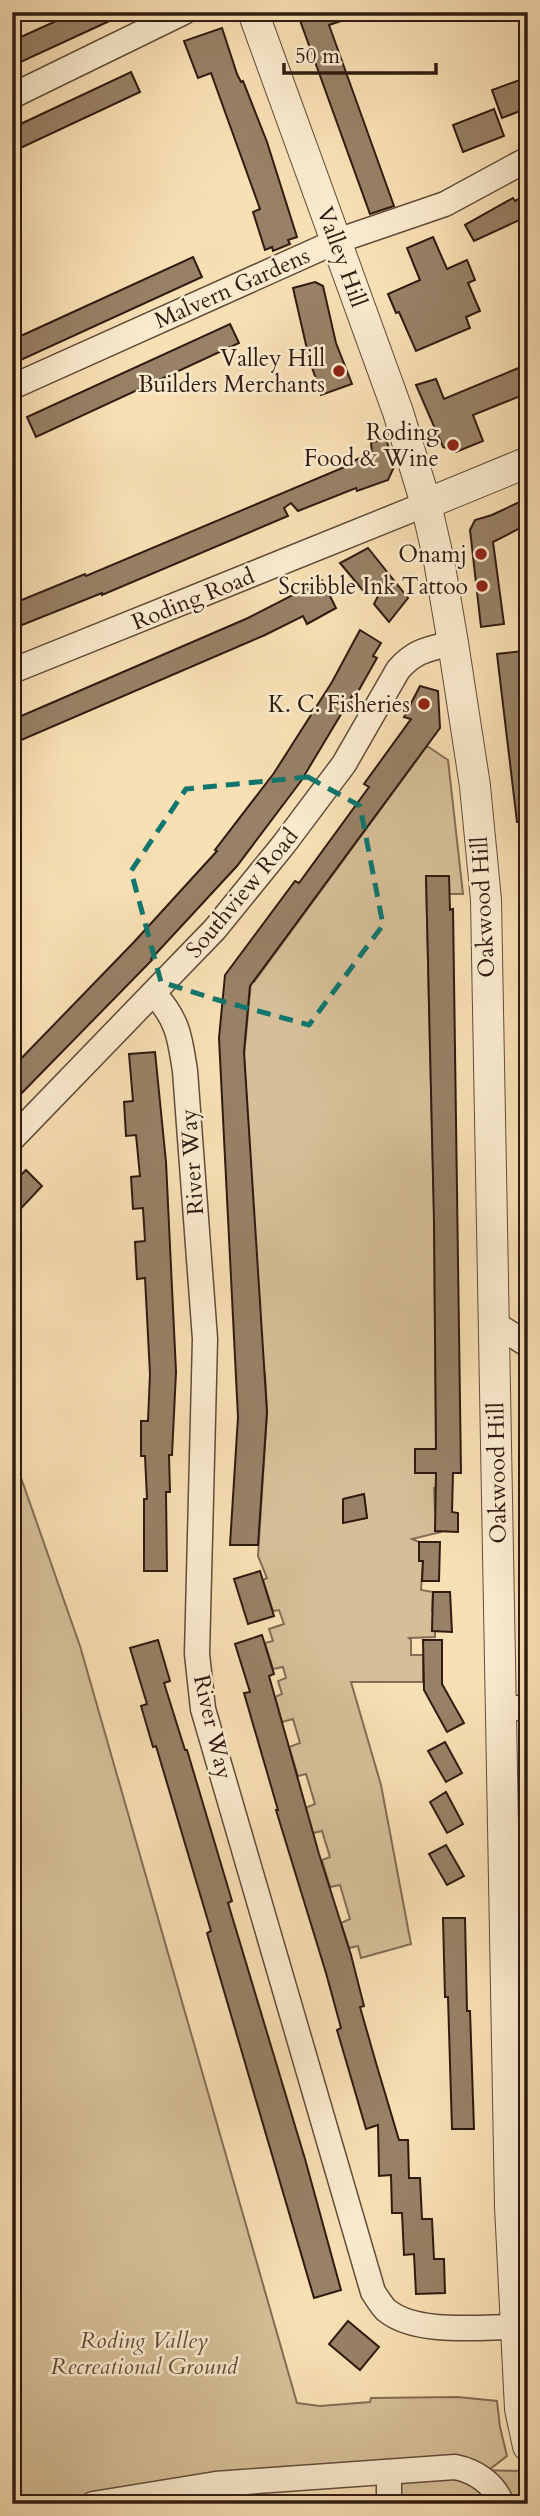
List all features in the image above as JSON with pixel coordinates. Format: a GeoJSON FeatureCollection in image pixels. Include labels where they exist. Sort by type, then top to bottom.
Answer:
{"type":"FeatureCollection","features":[{"type":"Feature","properties":{"kind":"street"},"geometry":{"type":"LineString","coordinates":[[12,96],[184,12]]}},
{"type":"Feature","properties":{"kind":"street","name":"Valley Hill"},"geometry":{"type":"LineString","coordinates":[[253,12],[414,459],[426,504]]}},
{"type":"Feature","properties":{"kind":"street","name":"Malvern Gardens"},"geometry":{"type":"LineString","coordinates":[[12,387],[337,241],[445,204],[528,159]]}},
{"type":"Feature","properties":{"kind":"street","name":"Roding Road"},"geometry":{"type":"LineString","coordinates":[[12,671],[528,462]]}},
{"type":"Feature","properties":{"kind":"street","name":"Oakwood Hill"},"geometry":{"type":"LineString","coordinates":[[426,504],[439,561],[475,786],[486,900],[494,1323],[515,1708],[518,2093],[511,2219],[520,2409],[528,2446]]}},
{"type":"Feature","properties":{"kind":"street","name":"Southview Road"},"geometry":{"type":"LineString","coordinates":[[12,1139],[215,929],[285,845],[344,764],[398,670],[408,658],[420,651],[453,643]]}},
{"type":"Feature","properties":{"kind":"street","name":"River Way"},"geometry":{"type":"LineString","coordinates":[[154,994],[175,1021],[181,1042],[204,1326],[197,1654],[203,1709],[373,2292],[385,2309],[414,2323],[432,2327],[516,2327]]}},
{"type":"Feature","properties":{"kind":"street"},"geometry":{"type":"LineString","coordinates":[[494,1323],[528,1345]]}},
{"type":"Feature","properties":{"kind":"street"},"geometry":{"type":"LineString","coordinates":[[104,2503],[216,2484],[455,2467],[472,2470],[499,2497],[502,2504]]}},
{"type":"Feature","properties":{"kind":"street"},"geometry":{"type":"LineString","coordinates":[[389,2472],[389,2504]]}},
{"type":"Feature","properties":{"kind":"highlighted area"},"geometry":{"type":"Polygon","coordinates":[[[308,777],[360,806],[383,925],[309,1025],[161,982],[131,871],[186,789],[308,777]]]}},
{"type":"Feature","properties":{"kind":"green space"},"geometry":{"type":"Polygon","coordinates":[[[427,746],[448,760],[463,894],[449,894],[449,876],[426,877],[434,1211],[436,1449],[415,1449],[415,1473],[446,1473],[444,1485],[434,1488],[435,1511],[441,1512],[441,1532],[412,1539],[419,1542],[419,1561],[423,1561],[421,1590],[433,1592],[435,1637],[409,1638],[411,1655],[423,1655],[423,1682],[351,1682],[381,1785],[411,1944],[361,1958],[358,1946],[349,1948],[341,1923],[350,1919],[340,1885],[330,1887],[322,1860],[330,1857],[322,1831],[313,1833],[305,1808],[315,1804],[306,1774],[298,1776],[289,1747],[300,1743],[293,1719],[282,1722],[275,1697],[282,1694],[278,1681],[286,1678],[283,1667],[273,1669],[265,1643],[273,1641],[269,1629],[284,1624],[279,1610],[273,1611],[263,1580],[267,1578],[258,1556],[267,1412],[244,1056],[251,982],[254,982],[427,746]],[[364,1494],[344,1499],[343,1522],[367,1518],[364,1494]]]}},
{"type":"Feature","properties":{"kind":"green space","name":"Roding Valley Recreational Ground"},"geometry":{"type":"Polygon","coordinates":[[[12,1452],[80,1646],[297,2403],[320,2406],[370,2402],[371,2398],[458,2397],[497,2401],[507,2456],[490,2469],[479,2463],[285,2474],[79,2497],[61,2504],[12,2504],[12,1452]]]}},
{"type":"Feature","properties":{"kind":"green space"},"geometry":{"type":"Polygon","coordinates":[[[528,2471],[528,2504],[389,2503],[389,2472],[528,2471]]]}},
{"type":"Feature","properties":{"kind":"building"},"geometry":{"type":"Polygon","coordinates":[[[76,12],[129,12],[12,66],[12,41],[76,12]]]}},
{"type":"Feature","properties":{"kind":"building"},"geometry":{"type":"Polygon","coordinates":[[[297,12],[358,12],[359,15],[329,25],[394,206],[370,214],[297,12]]]}},
{"type":"Feature","properties":{"kind":"building"},"geometry":{"type":"Polygon","coordinates":[[[222,28],[237,74],[241,82],[243,81],[267,142],[297,237],[288,240],[290,244],[273,251],[272,247],[265,250],[253,212],[260,209],[211,73],[198,78],[184,41],[222,28]]]}},
{"type":"Feature","properties":{"kind":"building"},"geometry":{"type":"Polygon","coordinates":[[[131,72],[140,92],[12,152],[12,128],[131,72]]]}},
{"type":"Feature","properties":{"kind":"building"},"geometry":{"type":"Polygon","coordinates":[[[528,77],[528,108],[502,118],[492,90],[528,77]]]}},
{"type":"Feature","properties":{"kind":"building"},"geometry":{"type":"Polygon","coordinates":[[[494,109],[504,136],[463,152],[453,125],[494,109]]]}},
{"type":"Feature","properties":{"kind":"building"},"geometry":{"type":"Polygon","coordinates":[[[528,193],[528,216],[474,241],[465,225],[513,198],[515,201],[528,193]]]}},
{"type":"Feature","properties":{"kind":"building"},"geometry":{"type":"Polygon","coordinates":[[[433,237],[447,269],[467,260],[475,280],[468,283],[480,311],[466,317],[470,328],[416,351],[388,294],[420,280],[407,248],[433,237]]]}},
{"type":"Feature","properties":{"kind":"building"},"geometry":{"type":"Polygon","coordinates":[[[193,257],[202,277],[12,364],[12,340],[193,257]]]}},
{"type":"Feature","properties":{"kind":"building"},"geometry":{"type":"Polygon","coordinates":[[[315,282],[323,286],[336,343],[352,384],[321,395],[309,358],[293,288],[315,282]]]}},
{"type":"Feature","properties":{"kind":"building"},"geometry":{"type":"Polygon","coordinates":[[[230,324],[239,343],[36,437],[27,417],[230,324]]]}},
{"type":"Feature","properties":{"kind":"building"},"geometry":{"type":"Polygon","coordinates":[[[528,364],[528,393],[473,415],[483,441],[456,452],[443,447],[416,385],[436,379],[444,399],[528,364]]]}},
{"type":"Feature","properties":{"kind":"building"},"geometry":{"type":"Polygon","coordinates":[[[386,438],[394,467],[388,480],[357,491],[356,488],[298,511],[291,503],[284,508],[288,516],[102,595],[12,629],[12,604],[85,574],[86,576],[347,466],[346,464],[372,453],[371,443],[386,438]]]}},
{"type":"Feature","properties":{"kind":"building"},"geometry":{"type":"Polygon","coordinates":[[[528,498],[528,524],[493,542],[504,624],[481,627],[470,530],[475,520],[528,498]]]}},
{"type":"Feature","properties":{"kind":"building"},"geometry":{"type":"Polygon","coordinates":[[[368,548],[408,598],[389,622],[374,604],[385,582],[365,593],[340,563],[368,548]]]}},
{"type":"Feature","properties":{"kind":"building"},"geometry":{"type":"Polygon","coordinates":[[[322,580],[336,608],[307,624],[303,616],[12,744],[12,720],[248,618],[322,580]]]}},
{"type":"Feature","properties":{"kind":"building"},"geometry":{"type":"Polygon","coordinates":[[[360,630],[381,643],[373,656],[377,658],[301,781],[237,866],[152,960],[12,1103],[12,1068],[134,942],[217,851],[215,850],[274,773],[332,682],[360,630]]]}},
{"type":"Feature","properties":{"kind":"building"},"geometry":{"type":"Polygon","coordinates":[[[523,651],[528,692],[528,821],[517,822],[497,654],[523,651]]]}},
{"type":"Feature","properties":{"kind":"building"},"geometry":{"type":"Polygon","coordinates":[[[420,686],[438,691],[440,728],[250,986],[244,1052],[267,1412],[258,1545],[230,1545],[238,1417],[219,1038],[225,975],[295,881],[299,883],[369,787],[364,784],[411,719],[404,717],[420,686]]]}},
{"type":"Feature","properties":{"kind":"building"},"geometry":{"type":"Polygon","coordinates":[[[426,876],[449,876],[450,910],[453,909],[461,1473],[453,1473],[452,1512],[458,1513],[458,1532],[435,1531],[436,1473],[415,1473],[415,1449],[436,1449],[426,876]]]}},
{"type":"Feature","properties":{"kind":"building"},"geometry":{"type":"Polygon","coordinates":[[[155,1052],[166,1162],[176,1372],[172,1455],[169,1455],[170,1492],[166,1492],[167,1571],[144,1571],[144,1499],[147,1499],[145,1456],[141,1456],[141,1421],[148,1421],[150,1374],[145,1278],[137,1279],[135,1242],[145,1241],[143,1208],[133,1209],[131,1177],[140,1176],[136,1135],[126,1136],[124,1102],[133,1101],[129,1054],[155,1052]]]}},
{"type":"Feature","properties":{"kind":"building"},"geometry":{"type":"Polygon","coordinates":[[[26,1170],[42,1186],[12,1218],[12,1184],[26,1170]]]}},
{"type":"Feature","properties":{"kind":"building"},"geometry":{"type":"Polygon","coordinates":[[[364,1494],[367,1518],[343,1523],[343,1499],[364,1494]]]}},
{"type":"Feature","properties":{"kind":"building"},"geometry":{"type":"Polygon","coordinates":[[[419,1542],[440,1542],[439,1581],[422,1581],[423,1561],[419,1561],[419,1542]]]}},
{"type":"Feature","properties":{"kind":"building"},"geometry":{"type":"Polygon","coordinates":[[[260,1571],[274,1616],[248,1624],[234,1579],[260,1571]]]}},
{"type":"Feature","properties":{"kind":"building"},"geometry":{"type":"Polygon","coordinates":[[[433,1592],[450,1592],[452,1632],[432,1631],[433,1592]]]}},
{"type":"Feature","properties":{"kind":"building"},"geometry":{"type":"Polygon","coordinates":[[[262,1635],[274,1674],[269,1676],[319,1854],[351,1955],[364,2006],[360,2007],[376,2063],[399,2140],[408,2140],[409,2178],[420,2178],[422,2219],[432,2219],[434,2259],[444,2259],[445,2293],[416,2294],[414,2254],[404,2255],[402,2213],[392,2213],[391,2175],[379,2176],[378,2125],[366,2129],[337,2030],[341,2028],[326,1973],[276,1810],[244,1693],[250,1692],[235,1644],[262,1635]]]}},
{"type":"Feature","properties":{"kind":"building"},"geometry":{"type":"Polygon","coordinates":[[[158,1640],[170,1681],[164,1683],[232,1901],[228,1903],[305,2159],[341,2290],[314,2298],[207,1933],[211,1931],[156,1746],[153,1747],[141,1706],[147,1704],[130,1648],[158,1640]]]}},
{"type":"Feature","properties":{"kind":"building"},"geometry":{"type":"Polygon","coordinates":[[[423,1640],[442,1640],[442,1684],[464,1723],[447,1732],[424,1690],[423,1640]]]}},
{"type":"Feature","properties":{"kind":"building"},"geometry":{"type":"Polygon","coordinates":[[[445,1742],[462,1773],[446,1782],[428,1751],[445,1742]]]}},
{"type":"Feature","properties":{"kind":"building"},"geometry":{"type":"Polygon","coordinates":[[[446,1792],[463,1824],[447,1833],[430,1802],[446,1792]]]}},
{"type":"Feature","properties":{"kind":"building"},"geometry":{"type":"Polygon","coordinates":[[[446,1845],[464,1876],[447,1885],[429,1854],[446,1845]]]}},
{"type":"Feature","properties":{"kind":"building"},"geometry":{"type":"Polygon","coordinates":[[[443,1918],[465,1918],[474,2129],[452,2129],[443,1918]]]}},
{"type":"Feature","properties":{"kind":"building"},"geometry":{"type":"Polygon","coordinates":[[[348,2321],[379,2347],[360,2370],[329,2344],[348,2321]]]}},
{"type":"Feature","properties":{"kind":"place","name":"Valley Hill Builders Merchants"},"geometry":{"type":"Point","coordinates":[339,371]}},
{"type":"Feature","properties":{"kind":"place","name":"Roding Food & Wine"},"geometry":{"type":"Point","coordinates":[453,445]}},
{"type":"Feature","properties":{"kind":"place","name":"Onamj"},"geometry":{"type":"Point","coordinates":[481,554]}},
{"type":"Feature","properties":{"kind":"place","name":"Scribble Ink Tattoo"},"geometry":{"type":"Point","coordinates":[482,586]}},
{"type":"Feature","properties":{"kind":"place","name":"K. C. Fisheries"},"geometry":{"type":"Point","coordinates":[424,704]}}]}
